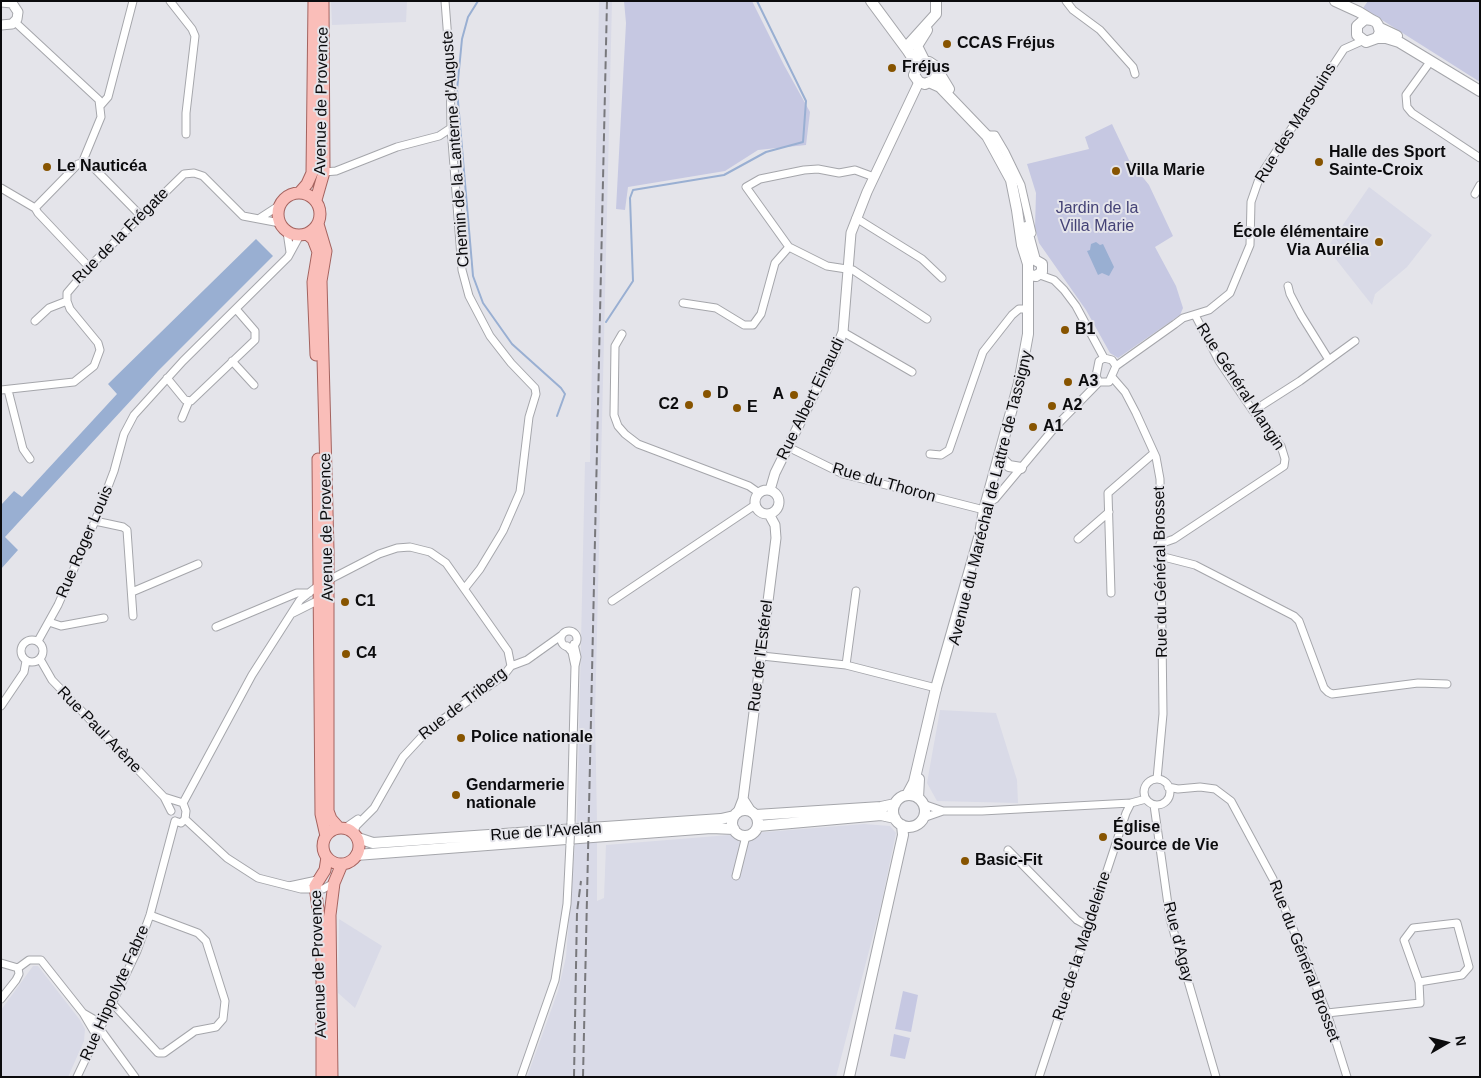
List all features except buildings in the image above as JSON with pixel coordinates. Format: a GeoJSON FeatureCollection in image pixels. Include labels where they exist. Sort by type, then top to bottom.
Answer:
{"type":"FeatureCollection","features":[{"type":"Feature","properties":{"kind":"main road","name":"Avenue de Provence"},"geometry":{"type":"LineString","coordinates":[[300,192],[307,184],[312,173],[314,1]]}},
{"type":"Feature","properties":{"kind":"main road","name":"Avenue de Provence"},"geometry":{"type":"LineString","coordinates":[[316,200],[324,172],[322,1]]}},
{"type":"Feature","properties":{"kind":"main road"},"geometry":{"type":"LineString","coordinates":[[871,1],[912,46]]}},
{"type":"Feature","properties":{"kind":"main road"},"geometry":{"type":"LineString","coordinates":[[879,1],[912,46],[921,64]]}},
{"type":"Feature","properties":{"kind":"main road"},"geometry":{"type":"LineString","coordinates":[[912,46],[940,14],[938,1]]}},
{"type":"Feature","properties":{"kind":"main road"},"geometry":{"type":"LineString","coordinates":[[1335,1],[1372,20],[1378,33],[1394,40],[1480,91]]}},
{"type":"Feature","properties":{"kind":"main road"},"geometry":{"type":"LineString","coordinates":[[1346,8],[1359,24]]}},
{"type":"Feature","properties":{"kind":"main road"},"geometry":{"type":"LineString","coordinates":[[1372,20],[1365,20],[1359,24],[1356,32],[1362,41],[1369,42],[1378,33]]}},
{"type":"Feature","properties":{"kind":"main road"},"geometry":{"type":"LineString","coordinates":[[1378,33],[1405,41],[1480,86]]}},
{"type":"Feature","properties":{"kind":"main road"},"geometry":{"type":"LineString","coordinates":[[921,64],[914,75],[918,82],[931,83],[940,87],[978,126],[998,152],[1014,189],[1022,245],[1032,259],[1040,262],[1043,267],[1035,275],[1026,270],[1032,259],[1017,186],[990,135],[943,83],[932,64],[921,64]]}},
{"type":"Feature","properties":{"kind":"main road"},"geometry":{"type":"LineString","coordinates":[[931,83],[937,73]]}},
{"type":"Feature","properties":{"kind":"main road"},"geometry":{"type":"LineString","coordinates":[[300,192],[316,200],[321,214],[318,224],[304,235],[288,232],[280,223],[278,214],[280,204],[288,195],[300,192]]}},
{"type":"Feature","properties":{"kind":"main road","name":"Avenue de Provence"},"geometry":{"type":"LineString","coordinates":[[318,224],[326,251],[321,281],[324,583],[321,814],[326,836]]}},
{"type":"Feature","properties":{"kind":"main road","name":"Avenue de Provence"},"geometry":{"type":"LineString","coordinates":[[304,235],[314,239],[318,252],[313,282],[324,583]]}},
{"type":"Feature","properties":{"kind":"main road","name":"Avenue du Maréchal de Lattre de Tassigny"},"geometry":{"type":"LineString","coordinates":[[907,795],[914,782],[936,688],[980,534],[1019,383],[1028,334],[1028,309],[1035,275]]}},
{"type":"Feature","properties":{"kind":"main road","name":"Avenue du Maréchal de Lattre de Tassigny"},"geometry":{"type":"LineString","coordinates":[[923,818],[918,785],[987,506],[1003,460],[1029,356],[1035,275]]}},
{"type":"Feature","properties":{"kind":"main road"},"geometry":{"type":"LineString","coordinates":[[1003,460],[1009,466],[1021,468]]}},
{"type":"Feature","properties":{"kind":"main road","name":"Avenue de Provence"},"geometry":{"type":"LineString","coordinates":[[324,598],[328,811],[332,821],[349,832]]}},
{"type":"Feature","properties":{"kind":"main road"},"geometry":{"type":"LineString","coordinates":[[758,826],[754,833],[746,836],[739,834],[734,829],[736,814],[881,807],[895,804],[907,795],[920,801]]}},
{"type":"Feature","properties":{"kind":"main road"},"geometry":{"type":"LineString","coordinates":[[849,1077],[903,835],[902,823],[895,804]]}},
{"type":"Feature","properties":{"kind":"main road"},"geometry":{"type":"LineString","coordinates":[[753,813],[758,826]]}},
{"type":"Feature","properties":{"kind":"main road","name":"Rue de l'Avelan"},"geometry":{"type":"LineString","coordinates":[[349,832],[373,843],[382,843],[722,819],[736,814]]}},
{"type":"Feature","properties":{"kind":"main road"},"geometry":{"type":"LineString","coordinates":[[758,826],[881,815],[902,823],[923,818]]}},
{"type":"Feature","properties":{"kind":"main road"},"geometry":{"type":"LineString","coordinates":[[854,1077],[882,941],[902,823]]}},
{"type":"Feature","properties":{"kind":"main road","name":"Rue de l'Avelan"},"geometry":{"type":"LineString","coordinates":[[356,855],[692,829],[734,829]]}},
{"type":"Feature","properties":{"kind":"main road"},"geometry":{"type":"LineString","coordinates":[[316,890],[326,870],[327,857],[323,846],[326,836],[349,832],[359,847],[356,855],[350,861],[342,864],[334,862],[327,857]]}},
{"type":"Feature","properties":{"kind":"main road","name":"Avenue de Provence"},"geometry":{"type":"LineString","coordinates":[[332,1077],[330,915],[334,883],[342,864]]}},
{"type":"Feature","properties":{"kind":"main road","name":"Avenue de Provence"},"geometry":{"type":"LineString","coordinates":[[316,890],[322,940],[322,1077]]}},
{"type":"Feature","properties":{"kind":"street"},"geometry":{"type":"LineString","coordinates":[[101,105],[108,97],[133,1]]}},
{"type":"Feature","properties":{"kind":"street"},"geometry":{"type":"LineString","coordinates":[[170,1],[192,29],[195,36],[186,105],[186,134]]}},
{"type":"Feature","properties":{"kind":"street","name":"Chemin de la Lanterne d'Auguste"},"geometry":{"type":"LineString","coordinates":[[445,1],[448,27],[451,128],[462,270],[469,296],[490,336],[511,363],[536,388],[529,417],[520,492],[502,531],[480,569],[465,588]]}},
{"type":"Feature","properties":{"kind":"street"},"geometry":{"type":"LineString","coordinates":[[1,2],[13,3],[18,16],[15,22],[8,26],[1,25]]}},
{"type":"Feature","properties":{"kind":"street"},"geometry":{"type":"LineString","coordinates":[[1070,2],[1073,10],[1100,30],[1133,67],[1135,74]]}},
{"type":"Feature","properties":{"kind":"street"},"geometry":{"type":"LineString","coordinates":[[15,22],[96,95],[101,105],[101,117],[82,163],[78,164],[36,208]]}},
{"type":"Feature","properties":{"kind":"street","name":"Rue des Marsouins"},"geometry":{"type":"LineString","coordinates":[[1194,315],[1209,310],[1230,293],[1250,245],[1251,202],[1260,176],[1344,49],[1362,41]]}},
{"type":"Feature","properties":{"kind":"street"},"geometry":{"type":"LineString","coordinates":[[1430,62],[1406,95],[1408,107],[1412,112],[1480,158]]}},
{"type":"Feature","properties":{"kind":"street","name":"Rue Albert Einaudi"},"geometry":{"type":"LineString","coordinates":[[770,490],[775,473],[843,332],[852,233],[856,218],[918,82]]}},
{"type":"Feature","properties":{"kind":"street"},"geometry":{"type":"LineString","coordinates":[[324,172],[336,171],[397,147],[439,136],[451,128]]}},
{"type":"Feature","properties":{"kind":"street"},"geometry":{"type":"LineString","coordinates":[[82,163],[94,169],[141,216]]}},
{"type":"Feature","properties":{"kind":"street"},"geometry":{"type":"LineString","coordinates":[[874,177],[855,170],[839,173],[818,169],[804,170],[760,179],[746,187],[789,247],[827,266],[848,271],[853,270],[928,319]]}},
{"type":"Feature","properties":{"kind":"street","name":"Rue de la Frégate"},"geometry":{"type":"LineString","coordinates":[[5,390],[74,382],[94,366],[100,350],[98,343],[70,310],[67,302],[67,293],[89,267],[180,178],[188,173],[194,172],[203,176],[243,216],[250,219],[260,218],[280,223]]}},
{"type":"Feature","properties":{"kind":"street"},"geometry":{"type":"LineString","coordinates":[[1475,194],[1480,185]]}},
{"type":"Feature","properties":{"kind":"street"},"geometry":{"type":"LineString","coordinates":[[1,188],[36,208],[38,213],[89,267]]}},
{"type":"Feature","properties":{"kind":"street"},"geometry":{"type":"LineString","coordinates":[[260,218],[280,204]]}},
{"type":"Feature","properties":{"kind":"street"},"geometry":{"type":"LineString","coordinates":[[856,218],[922,259],[942,278]]}},
{"type":"Feature","properties":{"kind":"street"},"geometry":{"type":"LineString","coordinates":[[288,232],[290,255]]}},
{"type":"Feature","properties":{"kind":"street","name":"Rue Roger Louis"},"geometry":{"type":"LineString","coordinates":[[38,641],[49,622],[95,521],[129,423],[167,378],[290,255],[304,235]]}},
{"type":"Feature","properties":{"kind":"street"},"geometry":{"type":"LineString","coordinates":[[684,303],[716,308],[744,325],[753,324],[761,314],[775,263],[789,247]]}},
{"type":"Feature","properties":{"kind":"street"},"geometry":{"type":"LineString","coordinates":[[1035,275],[1054,280],[1064,290],[1104,358],[1112,360],[1116,366],[1112,378],[1106,383],[1099,382]]}},
{"type":"Feature","properties":{"kind":"street"},"geometry":{"type":"LineString","coordinates":[[1288,286],[1301,315],[1329,360]]}},
{"type":"Feature","properties":{"kind":"street"},"geometry":{"type":"LineString","coordinates":[[35,321],[49,308],[67,302]]}},
{"type":"Feature","properties":{"kind":"street"},"geometry":{"type":"LineString","coordinates":[[182,418],[189,401],[257,337],[255,331],[236,308]]}},
{"type":"Feature","properties":{"kind":"street"},"geometry":{"type":"LineString","coordinates":[[930,454],[941,455],[949,450],[983,352],[1012,315],[1019,309],[1028,309]]}},
{"type":"Feature","properties":{"kind":"street","name":"Rue Général Mangin"},"geometry":{"type":"LineString","coordinates":[[1116,366],[1175,324],[1194,315],[1219,360],[1253,411],[1281,446],[1285,459],[1284,466],[1174,539],[1160,544]]}},
{"type":"Feature","properties":{"kind":"street"},"geometry":{"type":"LineString","coordinates":[[843,332],[912,372]]}},
{"type":"Feature","properties":{"kind":"street"},"geometry":{"type":"LineString","coordinates":[[622,334],[616,346],[614,415],[621,430],[638,444],[749,486],[758,492],[770,490],[778,496],[779,504],[776,511],[769,514],[760,512],[755,505]]}},
{"type":"Feature","properties":{"kind":"street"},"geometry":{"type":"LineString","coordinates":[[1253,411],[1300,381],[1355,340]]}},
{"type":"Feature","properties":{"kind":"street"},"geometry":{"type":"LineString","coordinates":[[1099,382],[1096,376],[1099,361],[1104,358]]}},
{"type":"Feature","properties":{"kind":"street"},"geometry":{"type":"LineString","coordinates":[[232,361],[254,385]]}},
{"type":"Feature","properties":{"kind":"street"},"geometry":{"type":"LineString","coordinates":[[167,378],[189,401]]}},
{"type":"Feature","properties":{"kind":"street","name":"Rue du Général Brosset"},"geometry":{"type":"LineString","coordinates":[[1112,378],[1125,392],[1154,453],[1160,479],[1163,714],[1157,779]]}},
{"type":"Feature","properties":{"kind":"street"},"geometry":{"type":"LineString","coordinates":[[987,506],[1056,426],[1099,382]]}},
{"type":"Feature","properties":{"kind":"street"},"geometry":{"type":"LineString","coordinates":[[5,390],[23,449],[30,458]]}},
{"type":"Feature","properties":{"kind":"street","name":"Rue du Thoron"},"geometry":{"type":"LineString","coordinates":[[788,447],[843,474],[987,506]]}},
{"type":"Feature","properties":{"kind":"street"},"geometry":{"type":"LineString","coordinates":[[1111,593],[1108,493],[1154,453]]}},
{"type":"Feature","properties":{"kind":"street"},"geometry":{"type":"LineString","coordinates":[[612,601],[755,505],[758,492]]}},
{"type":"Feature","properties":{"kind":"street"},"geometry":{"type":"LineString","coordinates":[[1078,539],[1109,512]]}},
{"type":"Feature","properties":{"kind":"street","name":"Rue de l'Estérel"},"geometry":{"type":"LineString","coordinates":[[736,814],[743,799],[776,538],[775,525],[769,514]]}},
{"type":"Feature","properties":{"kind":"street"},"geometry":{"type":"LineString","coordinates":[[95,521],[122,527],[127,530],[133,616]]}},
{"type":"Feature","properties":{"kind":"street"},"geometry":{"type":"LineString","coordinates":[[171,811],[180,802],[252,675],[300,600],[324,583],[379,554],[396,548],[410,547],[430,552],[441,559],[465,588],[510,655]]}},
{"type":"Feature","properties":{"kind":"street"},"geometry":{"type":"LineString","coordinates":[[1160,556],[1195,565],[1294,616],[1302,628],[1324,688],[1332,694],[1418,683],[1447,684]]}},
{"type":"Feature","properties":{"kind":"street"},"geometry":{"type":"LineString","coordinates":[[132,592],[198,564]]}},
{"type":"Feature","properties":{"kind":"street"},"geometry":{"type":"LineString","coordinates":[[846,665],[856,591]]}},
{"type":"Feature","properties":{"kind":"street"},"geometry":{"type":"LineString","coordinates":[[216,627],[297,592],[309,593]]}},
{"type":"Feature","properties":{"kind":"street"},"geometry":{"type":"LineString","coordinates":[[288,616],[324,598]]}},
{"type":"Feature","properties":{"kind":"street"},"geometry":{"type":"LineString","coordinates":[[49,622],[61,626],[104,618]]}},
{"type":"Feature","properties":{"kind":"street"},"geometry":{"type":"LineString","coordinates":[[521,1077],[555,980],[567,904],[576,666],[572,652],[568,645],[562,635],[568,631],[572,632],[576,638],[568,645],[549,644]]}},
{"type":"Feature","properties":{"kind":"street","name":"Rue de Triberg"},"geometry":{"type":"LineString","coordinates":[[349,832],[374,808],[394,770],[415,742],[440,719],[504,675],[511,666],[529,658],[562,635]]}},
{"type":"Feature","properties":{"kind":"street"},"geometry":{"type":"LineString","coordinates":[[27,640],[38,641],[43,650],[40,659],[31,662],[22,658],[21,647],[27,640]]}},
{"type":"Feature","properties":{"kind":"street","name":"Rue de Triberg"},"geometry":{"type":"LineString","coordinates":[[511,666],[510,655],[529,658]]}},
{"type":"Feature","properties":{"kind":"street"},"geometry":{"type":"LineString","coordinates":[[762,656],[846,665],[936,688]]}},
{"type":"Feature","properties":{"kind":"street","name":"Rue Paul Arène"},"geometry":{"type":"LineString","coordinates":[[40,659],[52,680],[164,797],[174,821]]}},
{"type":"Feature","properties":{"kind":"street"},"geometry":{"type":"LineString","coordinates":[[1,706],[24,672],[26,661]]}},
{"type":"Feature","properties":{"kind":"street","name":"Avenue du Maréchal de Lattre de Tassigny"},"geometry":{"type":"LineString","coordinates":[[936,688],[938,693],[934,712],[936,718]]}},
{"type":"Feature","properties":{"kind":"street"},"geometry":{"type":"LineString","coordinates":[[1157,779],[1166,783],[1168,787],[1170,791],[1167,800],[1163,803],[1154,805],[1146,799],[1144,790],[1147,784],[1157,779]]}},
{"type":"Feature","properties":{"kind":"street","name":"Rue du Général Brosset"},"geometry":{"type":"LineString","coordinates":[[1168,787],[1178,789],[1215,789],[1232,801],[1272,879],[1326,1013],[1347,1077]]}},
{"type":"Feature","properties":{"kind":"street","name":"Rue Paul Arène"},"geometry":{"type":"LineString","coordinates":[[164,797],[180,802]]}},
{"type":"Feature","properties":{"kind":"street"},"geometry":{"type":"LineString","coordinates":[[743,799],[753,813]]}},
{"type":"Feature","properties":{"kind":"street"},"geometry":{"type":"LineString","coordinates":[[923,818],[943,811],[1131,803],[1146,799]]}},
{"type":"Feature","properties":{"kind":"street"},"geometry":{"type":"LineString","coordinates":[[920,801],[943,811]]}},
{"type":"Feature","properties":{"kind":"street"},"geometry":{"type":"LineString","coordinates":[[174,821],[181,823],[185,819],[186,810],[180,802]]}},
{"type":"Feature","properties":{"kind":"street","name":"Rue de la Magdeleine"},"geometry":{"type":"LineString","coordinates":[[1039,1077],[1088,926],[1131,803]]}},
{"type":"Feature","properties":{"kind":"street","name":"Rue d'Agay"},"geometry":{"type":"LineString","coordinates":[[1154,805],[1170,919],[1216,1077]]}},
{"type":"Feature","properties":{"kind":"street"},"geometry":{"type":"LineString","coordinates":[[185,819],[241,869],[258,878],[301,889],[316,890],[334,883]]}},
{"type":"Feature","properties":{"kind":"street","name":"Rue Hippolyte Fabre"},"geometry":{"type":"LineString","coordinates":[[77,1077],[137,951],[150,915],[174,821]]}},
{"type":"Feature","properties":{"kind":"street"},"geometry":{"type":"LineString","coordinates":[[736,876],[746,836]]}},
{"type":"Feature","properties":{"kind":"street"},"geometry":{"type":"LineString","coordinates":[[1008,850],[1077,920],[1088,926]]}},
{"type":"Feature","properties":{"kind":"street"},"geometry":{"type":"LineString","coordinates":[[289,886],[316,890]]}},
{"type":"Feature","properties":{"kind":"street"},"geometry":{"type":"LineString","coordinates":[[112,1003],[155,1052],[160,1054],[195,1031],[216,1027],[223,1019],[225,1001],[206,941],[198,932],[150,915]]}},
{"type":"Feature","properties":{"kind":"street"},"geometry":{"type":"LineString","coordinates":[[1326,1013],[1420,1003],[1420,982],[1404,940],[1413,928],[1457,922],[1469,967],[1462,975],[1420,982]]}},
{"type":"Feature","properties":{"kind":"street"},"geometry":{"type":"LineString","coordinates":[[18,968],[29,960],[36,958],[41,960],[82,1014],[99,1030],[134,1077]]}},
{"type":"Feature","properties":{"kind":"street"},"geometry":{"type":"LineString","coordinates":[[1,963],[18,968]]}},
{"type":"Feature","properties":{"kind":"street"},"geometry":{"type":"LineString","coordinates":[[1,999],[16,980],[19,974],[18,968]]}},
{"type":"Feature","properties":{"kind":"street"},"geometry":{"type":"LineString","coordinates":[[82,1014],[99,1030]]}},
{"type":"Feature","properties":{"kind":"shaded area"},"geometry":{"type":"Polygon","coordinates":[[[331,1],[407,1],[406,22],[332,25],[331,1]]]}},
{"type":"Feature","properties":{"kind":"shaded area"},"geometry":{"type":"Polygon","coordinates":[[[599,1],[612,1],[595,717],[597,821],[577,822],[585,462],[590,462],[599,1]]]}},
{"type":"Feature","properties":{"kind":"shaded area","name":"École élémentaire Via Aurélia"},"geometry":{"type":"Polygon","coordinates":[[[1369,187],[1432,235],[1407,267],[1375,294],[1372,305],[1327,248],[1369,187]]]}},
{"type":"Feature","properties":{"kind":"shaded area"},"geometry":{"type":"Polygon","coordinates":[[[256,239],[273,256],[158,371],[5,537],[18,550],[1,569],[1,505],[14,491],[22,497],[117,394],[108,384],[256,239]]]}},
{"type":"Feature","properties":{"kind":"shaded area"},"geometry":{"type":"Polygon","coordinates":[[[1096,242],[1100,245],[1103,244],[1114,267],[1109,276],[1102,273],[1098,275],[1087,251],[1090,250],[1091,244],[1096,242]]]}},
{"type":"Feature","properties":{"kind":"shaded area"},"geometry":{"type":"Polygon","coordinates":[[[940,710],[996,713],[1017,780],[1018,803],[937,801],[927,783],[940,710]]]}},
{"type":"Feature","properties":{"kind":"shaded area"},"geometry":{"type":"Polygon","coordinates":[[[864,824],[890,826],[896,833],[881,905],[836,1077],[527,1077],[558,991],[566,957],[575,844],[597,842],[597,901],[604,898],[606,845],[864,824]]]}},
{"type":"Feature","properties":{"kind":"shaded area"},"geometry":{"type":"Polygon","coordinates":[[[339,919],[382,946],[355,1008],[338,993],[339,919]]]}},
{"type":"Feature","properties":{"kind":"shaded area"},"geometry":{"type":"Polygon","coordinates":[[[33,966],[38,966],[85,1029],[84,1041],[68,1077],[1,1077],[1,1010],[33,966]]]}},
{"type":"Feature","properties":{"kind":"green space"},"geometry":{"type":"Polygon","coordinates":[[[624,1],[752,1],[810,112],[806,145],[758,150],[725,171],[628,187],[625,210],[616,209],[626,23],[624,1]]]}},
{"type":"Feature","properties":{"kind":"green space"},"geometry":{"type":"Polygon","coordinates":[[[1368,1],[1480,1],[1480,82],[1363,8],[1368,1]]]}},
{"type":"Feature","properties":{"kind":"green space","name":"Jardin de la Villa Marie"},"geometry":{"type":"Polygon","coordinates":[[[1112,124],[1129,160],[1149,185],[1173,236],[1155,247],[1176,286],[1183,308],[1180,315],[1118,358],[1110,353],[1086,310],[1039,243],[1035,228],[1036,193],[1027,164],[1089,149],[1085,137],[1112,124]]]}},
{"type":"Feature","properties":{"kind":"green space"},"geometry":{"type":"Polygon","coordinates":[[[903,991],[918,995],[911,1032],[895,1029],[903,991]]]}},
{"type":"Feature","properties":{"kind":"green space"},"geometry":{"type":"Polygon","coordinates":[[[894,1034],[910,1038],[905,1059],[890,1056],[894,1034]]]}},
{"type":"Feature","properties":{"kind":"waterway"},"geometry":{"type":"LineString","coordinates":[[478,1],[468,17],[462,39],[457,90],[473,276],[483,303],[512,344],[561,388],[565,394],[557,416]]}},
{"type":"Feature","properties":{"kind":"waterway"},"geometry":{"type":"LineString","coordinates":[[606,322],[633,281],[630,198],[633,190],[724,175],[766,152],[803,142],[806,101],[757,1]]}},
{"type":"Feature","properties":{"kind":"railway"},"geometry":{"type":"LineString","coordinates":[[583,1077],[607,1]]}},
{"type":"Feature","properties":{"kind":"railway"},"geometry":{"type":"LineString","coordinates":[[574,1077],[577,912],[581,881]]}},
{"type":"Feature","properties":{"kind":"place","name":"CCAS Fréjus"},"geometry":{"type":"Point","coordinates":[947,44]}},
{"type":"Feature","properties":{"kind":"place","name":"Fréjus"},"geometry":{"type":"Point","coordinates":[892,68]}},
{"type":"Feature","properties":{"kind":"place","name":"Halle des Sport Sainte-Croix"},"geometry":{"type":"Point","coordinates":[1319,162]}},
{"type":"Feature","properties":{"kind":"place","name":"Le Nauticéa"},"geometry":{"type":"Point","coordinates":[47,167]}},
{"type":"Feature","properties":{"kind":"place","name":"Villa Marie"},"geometry":{"type":"Point","coordinates":[1116,171]}},
{"type":"Feature","properties":{"kind":"place","name":"École élémentaire Via Aurélia"},"geometry":{"type":"Point","coordinates":[1379,242]}},
{"type":"Feature","properties":{"kind":"place","name":"B1"},"geometry":{"type":"Point","coordinates":[1065,330]}},
{"type":"Feature","properties":{"kind":"place","name":"A3"},"geometry":{"type":"Point","coordinates":[1068,382]}},
{"type":"Feature","properties":{"kind":"place","name":"D"},"geometry":{"type":"Point","coordinates":[707,394]}},
{"type":"Feature","properties":{"kind":"place","name":"A"},"geometry":{"type":"Point","coordinates":[794,395]}},
{"type":"Feature","properties":{"kind":"place","name":"C2"},"geometry":{"type":"Point","coordinates":[689,405]}},
{"type":"Feature","properties":{"kind":"place","name":"A2"},"geometry":{"type":"Point","coordinates":[1052,406]}},
{"type":"Feature","properties":{"kind":"place","name":"E"},"geometry":{"type":"Point","coordinates":[737,408]}},
{"type":"Feature","properties":{"kind":"place","name":"A1"},"geometry":{"type":"Point","coordinates":[1033,427]}},
{"type":"Feature","properties":{"kind":"place","name":"C1"},"geometry":{"type":"Point","coordinates":[345,602]}},
{"type":"Feature","properties":{"kind":"place","name":"C4"},"geometry":{"type":"Point","coordinates":[346,654]}},
{"type":"Feature","properties":{"kind":"place","name":"Police nationale"},"geometry":{"type":"Point","coordinates":[461,738]}},
{"type":"Feature","properties":{"kind":"place","name":"Gendarmerie nationale"},"geometry":{"type":"Point","coordinates":[456,795]}},
{"type":"Feature","properties":{"kind":"place","name":"Église Source de Vie"},"geometry":{"type":"Point","coordinates":[1103,837]}},
{"type":"Feature","properties":{"kind":"place","name":"Basic-Fit"},"geometry":{"type":"Point","coordinates":[965,861]}}]}
